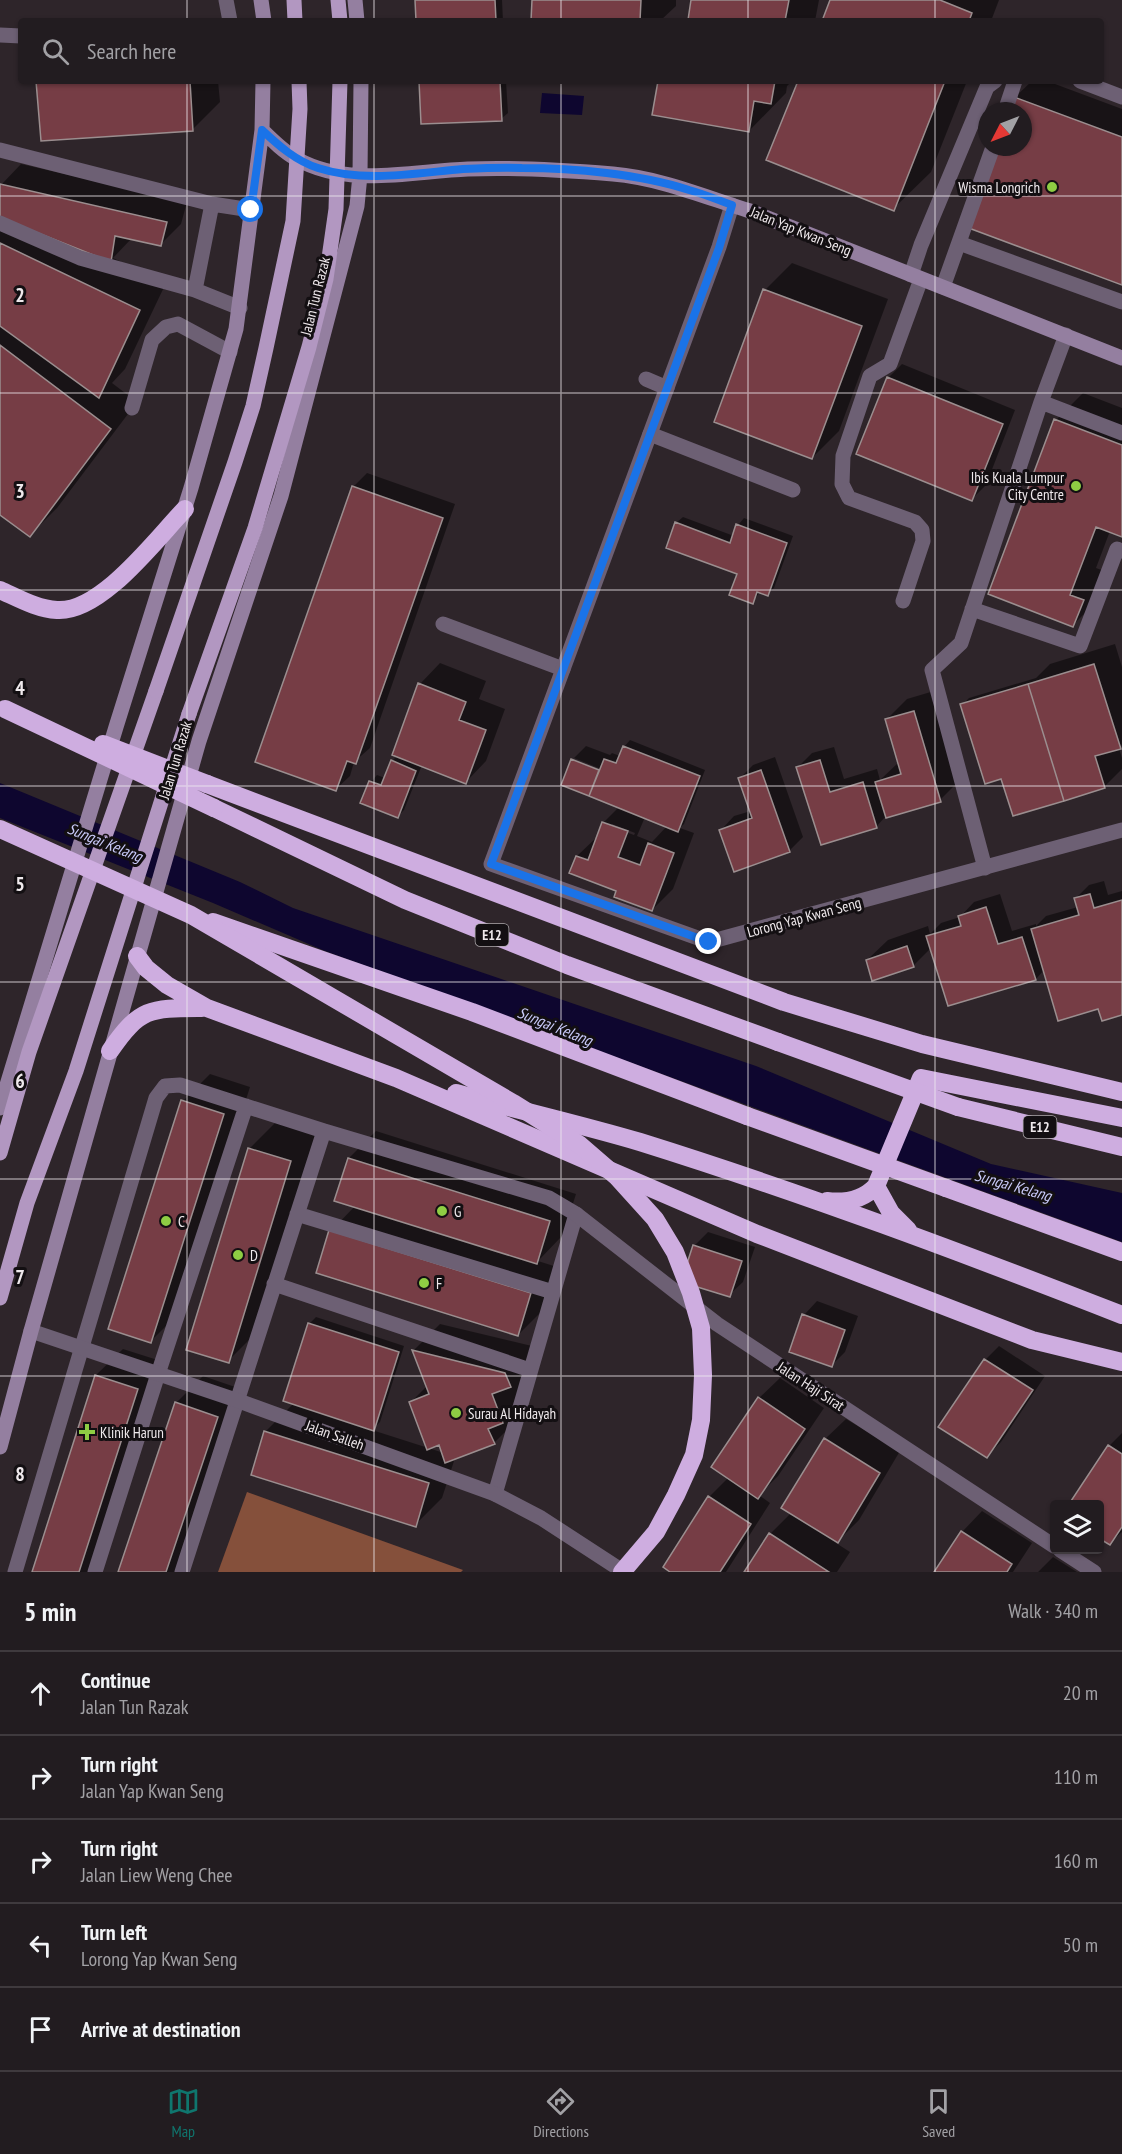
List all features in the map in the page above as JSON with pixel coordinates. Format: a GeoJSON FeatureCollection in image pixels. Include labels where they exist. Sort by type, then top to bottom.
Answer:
{"type":"FeatureCollection","features":[{"type":"Feature","properties":{"kind":"highway"},"geometry":{"type":"LineString","coordinates":[[0,590],[37,606],[57,610],[77,608],[114,584],[185,509]]}},
{"type":"Feature","properties":{"kind":"highway"},"geometry":{"type":"LineString","coordinates":[[3,708],[142,758],[784,1002],[922,1044],[1122,1092]]}},
{"type":"Feature","properties":{"kind":"highway","name":"E12"},"geometry":{"type":"LineString","coordinates":[[3,708],[405,900],[567,965],[958,1107],[1122,1147]]}},
{"type":"Feature","properties":{"kind":"highway"},"geometry":{"type":"LineString","coordinates":[[0,829],[191,915],[472,1012],[747,1116],[1122,1252]]}},
{"type":"Feature","properties":{"kind":"highway"},"geometry":{"type":"LineString","coordinates":[[191,915],[513,1103],[580,1145],[617,1177],[655,1219],[675,1252],[702,1328],[701,1420],[694,1455],[676,1496],[656,1532],[623,1572]]}},
{"type":"Feature","properties":{"kind":"highway"},"geometry":{"type":"LineString","coordinates":[[137,956],[146,968],[167,985],[207,1008],[396,1078],[768,1238],[1032,1340],[1122,1362]]}},
{"type":"Feature","properties":{"kind":"highway"},"geometry":{"type":"LineString","coordinates":[[110,1051],[140,1015],[160,1008],[207,1008]]}},
{"type":"Feature","properties":{"kind":"highway"},"geometry":{"type":"LineString","coordinates":[[396,1078],[638,1142],[914,1235],[1122,1315]]}},
{"type":"Feature","properties":{"kind":"highway"},"geometry":{"type":"LineString","coordinates":[[813,1200],[835,1202],[855,1200],[870,1193],[876,1186],[921,1078],[1122,1118]]}},
{"type":"Feature","properties":{"kind":"highway"},"geometry":{"type":"LineString","coordinates":[[876,1186],[891,1214],[914,1235]]}},
{"type":"Feature","properties":{"kind":"main road"},"geometry":{"type":"LineString","coordinates":[[261,0],[264,18]]}},
{"type":"Feature","properties":{"kind":"main road"},"geometry":{"type":"LineString","coordinates":[[294,0],[295,18]]}},
{"type":"Feature","properties":{"kind":"main road"},"geometry":{"type":"LineString","coordinates":[[338,0],[340,18]]}},
{"type":"Feature","properties":{"kind":"main road"},"geometry":{"type":"LineString","coordinates":[[355,0],[357,18]]}},
{"type":"Feature","properties":{"kind":"main road"},"geometry":{"type":"LineString","coordinates":[[0,1108],[185,509],[230,352],[240,308],[262,130],[264,84]]}},
{"type":"Feature","properties":{"kind":"main road"},"geometry":{"type":"LineString","coordinates":[[0,1153],[29,1052],[202,560],[253,406],[293,221],[300,109],[298,84]]}},
{"type":"Feature","properties":{"kind":"main road","name":"Jalan Tun Razak"},"geometry":{"type":"LineString","coordinates":[[0,1298],[27,1203],[76,1071],[189,714],[255,528],[309,347],[326,279],[336,209],[340,84]]}},
{"type":"Feature","properties":{"kind":"main road","name":"Jalan Tun Razak"},"geometry":{"type":"LineString","coordinates":[[0,1447],[193,762],[281,496],[357,206],[360,175],[361,84]]}},
{"type":"Feature","properties":{"kind":"main road","name":"Jalan Yap Kwan Seng"},"geometry":{"type":"LineString","coordinates":[[262,130],[296,159],[338,174],[524,168],[617,174],[687,189],[1122,358]]}},
{"type":"Feature","properties":{"kind":"street"},"geometry":{"type":"LineString","coordinates":[[226,0],[229,18]]}},
{"type":"Feature","properties":{"kind":"street"},"geometry":{"type":"LineString","coordinates":[[0,35],[18,36]]}},
{"type":"Feature","properties":{"kind":"street"},"geometry":{"type":"LineString","coordinates":[[903,601],[923,541],[922,530],[915,522],[849,498],[842,484],[843,456],[870,376],[890,364],[916,277],[921,245],[987,87],[991,84]]}},
{"type":"Feature","properties":{"kind":"street"},"geometry":{"type":"LineString","coordinates":[[1008,102],[1014,84]]}},
{"type":"Feature","properties":{"kind":"street"},"geometry":{"type":"LineString","coordinates":[[1088,84],[1122,97]]}},
{"type":"Feature","properties":{"kind":"street"},"geometry":{"type":"LineString","coordinates":[[0,150],[212,204],[251,210]]}},
{"type":"Feature","properties":{"kind":"street"},"geometry":{"type":"LineString","coordinates":[[943,287],[990,156]]}},
{"type":"Feature","properties":{"kind":"street"},"geometry":{"type":"LineString","coordinates":[[195,290],[212,204]]}},
{"type":"Feature","properties":{"kind":"street"},"geometry":{"type":"LineString","coordinates":[[443,624],[563,669],[732,205]]}},
{"type":"Feature","properties":{"kind":"street"},"geometry":{"type":"LineString","coordinates":[[0,223],[80,258],[195,290],[240,308]]}},
{"type":"Feature","properties":{"kind":"street"},"geometry":{"type":"LineString","coordinates":[[959,243],[1122,302]]}},
{"type":"Feature","properties":{"kind":"street"},"geometry":{"type":"LineString","coordinates":[[132,408],[152,340],[166,327],[178,324],[230,352]]}},
{"type":"Feature","properties":{"kind":"street"},"geometry":{"type":"LineString","coordinates":[[985,868],[932,670],[961,643],[1041,402],[1066,335]]}},
{"type":"Feature","properties":{"kind":"street"},"geometry":{"type":"LineString","coordinates":[[646,379],[667,388]]}},
{"type":"Feature","properties":{"kind":"street"},"geometry":{"type":"LineString","coordinates":[[1041,402],[1122,433]]}},
{"type":"Feature","properties":{"kind":"street"},"geometry":{"type":"LineString","coordinates":[[650,434],[793,490]]}},
{"type":"Feature","properties":{"kind":"street"},"geometry":{"type":"LineString","coordinates":[[972,609],[1003,614],[1080,646],[1117,549],[1122,551]]}},
{"type":"Feature","properties":{"kind":"street","name":"Lorong Yap Kwan Seng"},"geometry":{"type":"LineString","coordinates":[[563,669],[491,864],[709,942],[1122,830]]}},
{"type":"Feature","properties":{"kind":"street","name":"Jalan Haji Sirat"},"geometry":{"type":"LineString","coordinates":[[15,1572],[156,1098],[165,1086],[180,1085],[324,1131],[549,1198],[576,1214],[717,1324],[1050,1543]]}},
{"type":"Feature","properties":{"kind":"street"},"geometry":{"type":"LineString","coordinates":[[95,1572],[246,1106]]}},
{"type":"Feature","properties":{"kind":"street"},"geometry":{"type":"LineString","coordinates":[[182,1572],[239,1401],[324,1131]]}},
{"type":"Feature","properties":{"kind":"street"},"geometry":{"type":"LineString","coordinates":[[297,1214],[553,1292]]}},
{"type":"Feature","properties":{"kind":"street"},"geometry":{"type":"LineString","coordinates":[[495,1494],[576,1214]]}},
{"type":"Feature","properties":{"kind":"street"},"geometry":{"type":"LineString","coordinates":[[274,1284],[530,1370]]}},
{"type":"Feature","properties":{"kind":"street","name":"Jalan Salleh"},"geometry":{"type":"LineString","coordinates":[[31,1331],[239,1401],[495,1494],[541,1518],[623,1572]]}},
{"type":"Feature","properties":{"kind":"street"},"geometry":{"type":"LineString","coordinates":[[1066,1554],[1094,1572]]}},
{"type":"Feature","properties":{"kind":"shaded area"},"geometry":{"type":"Polygon","coordinates":[[[247,1492],[463,1570],[461,1572],[218,1572],[247,1492]]]}},
{"type":"Feature","properties":{"kind":"water"},"geometry":{"type":"Polygon","coordinates":[[[542,93],[584,96],[582,115],[540,113],[542,93]]]}},
{"type":"Feature","properties":{"kind":"water","name":"Sungai Kelang"},"geometry":{"type":"Polygon","coordinates":[[[0,783],[240,882],[293,908],[756,1066],[991,1164],[1122,1193],[1122,1242],[325,951],[213,903],[0,818],[0,783]]]}},
{"type":"Feature","properties":{"kind":"building"},"geometry":{"type":"Polygon","coordinates":[[[415,0],[495,0],[496,18],[416,18],[415,0]]]}},
{"type":"Feature","properties":{"kind":"building"},"geometry":{"type":"Polygon","coordinates":[[[532,0],[641,0],[640,18],[531,18],[532,0]]]}},
{"type":"Feature","properties":{"kind":"building"},"geometry":{"type":"Polygon","coordinates":[[[691,0],[789,0],[786,18],[688,18],[691,0]]]}},
{"type":"Feature","properties":{"kind":"building"},"geometry":{"type":"Polygon","coordinates":[[[830,0],[940,0],[972,13],[970,18],[823,18],[830,0]]]}},
{"type":"Feature","properties":{"kind":"building"},"geometry":{"type":"Polygon","coordinates":[[[36,84],[190,84],[193,131],[41,141],[36,84]]]}},
{"type":"Feature","properties":{"kind":"building"},"geometry":{"type":"Polygon","coordinates":[[[419,84],[500,84],[502,121],[421,124],[419,84]]]}},
{"type":"Feature","properties":{"kind":"building"},"geometry":{"type":"Polygon","coordinates":[[[657,84],[774,84],[771,104],[754,101],[749,132],[652,115],[657,84]]]}},
{"type":"Feature","properties":{"kind":"building"},"geometry":{"type":"Polygon","coordinates":[[[797,84],[944,84],[894,211],[766,160],[797,84]]]}},
{"type":"Feature","properties":{"kind":"building","name":"Wisma Longrich"},"geometry":{"type":"Polygon","coordinates":[[[1014,97],[1028,102],[1012,102],[1014,97]]]}},
{"type":"Feature","properties":{"kind":"building","name":"Wisma Longrich"},"geometry":{"type":"Polygon","coordinates":[[[1032,104],[1122,137],[1122,285],[966,227],[993,156],[1032,156],[1032,104]]]}},
{"type":"Feature","properties":{"kind":"building"},"geometry":{"type":"Polygon","coordinates":[[[0,184],[167,222],[161,246],[115,236],[111,262],[0,218],[0,184]]]}},
{"type":"Feature","properties":{"kind":"building"},"geometry":{"type":"Polygon","coordinates":[[[0,243],[140,310],[99,398],[0,326],[0,243]]]}},
{"type":"Feature","properties":{"kind":"building"},"geometry":{"type":"Polygon","coordinates":[[[763,289],[862,326],[812,459],[714,422],[763,289]]]}},
{"type":"Feature","properties":{"kind":"building"},"geometry":{"type":"Polygon","coordinates":[[[0,345],[111,429],[30,537],[0,515],[0,345]]]}},
{"type":"Feature","properties":{"kind":"building"},"geometry":{"type":"Polygon","coordinates":[[[887,377],[1003,424],[972,501],[856,454],[887,377]]]}},
{"type":"Feature","properties":{"kind":"building","name":"Ibis Kuala Lumpur City Centre"},"geometry":{"type":"Polygon","coordinates":[[[1054,419],[1122,445],[1122,537],[1096,527],[1070,595],[1084,600],[1073,627],[988,594],[1054,419]]]}},
{"type":"Feature","properties":{"kind":"building"},"geometry":{"type":"Polygon","coordinates":[[[352,486],[443,518],[356,764],[347,761],[336,791],[255,762],[352,486]]]}},
{"type":"Feature","properties":{"kind":"building"},"geometry":{"type":"Polygon","coordinates":[[[675,522],[730,543],[736,524],[787,543],[768,596],[757,592],[753,604],[729,595],[737,574],[666,548],[675,522]]]}},
{"type":"Feature","properties":{"kind":"building"},"geometry":{"type":"Polygon","coordinates":[[[1094,664],[1121,749],[1095,756],[1105,788],[1064,801],[1028,684],[1094,664]]]}},
{"type":"Feature","properties":{"kind":"building"},"geometry":{"type":"Polygon","coordinates":[[[418,683],[466,702],[459,720],[486,730],[466,784],[392,755],[418,683]]]}},
{"type":"Feature","properties":{"kind":"building"},"geometry":{"type":"Polygon","coordinates":[[[1028,684],[1064,801],[1013,816],[1001,779],[985,784],[960,704],[1028,684]]]}},
{"type":"Feature","properties":{"kind":"building"},"geometry":{"type":"Polygon","coordinates":[[[914,711],[941,802],[886,818],[875,782],[901,774],[885,719],[914,711]]]}},
{"type":"Feature","properties":{"kind":"building"},"geometry":{"type":"Polygon","coordinates":[[[623,746],[700,776],[678,832],[589,796],[604,759],[616,763],[623,746]]]}},
{"type":"Feature","properties":{"kind":"building"},"geometry":{"type":"Polygon","coordinates":[[[571,759],[599,770],[589,796],[561,785],[571,759]]]}},
{"type":"Feature","properties":{"kind":"building"},"geometry":{"type":"Polygon","coordinates":[[[391,760],[416,771],[398,818],[360,803],[369,781],[381,785],[391,760]]]}},
{"type":"Feature","properties":{"kind":"building"},"geometry":{"type":"Polygon","coordinates":[[[820,760],[830,792],[863,782],[877,828],[821,845],[796,767],[820,760]]]}},
{"type":"Feature","properties":{"kind":"building"},"geometry":{"type":"Polygon","coordinates":[[[761,770],[790,852],[734,872],[719,830],[752,818],[738,778],[761,770]]]}},
{"type":"Feature","properties":{"kind":"building"},"geometry":{"type":"Polygon","coordinates":[[[602,822],[628,831],[618,857],[640,865],[648,843],[674,853],[652,911],[614,897],[616,891],[569,873],[576,856],[588,860],[602,822]]]}},
{"type":"Feature","properties":{"kind":"building"},"geometry":{"type":"Polygon","coordinates":[[[1090,894],[1094,908],[1122,900],[1122,1015],[1102,1021],[1098,1009],[1058,1021],[1031,929],[1079,915],[1074,898],[1090,894]]]}},
{"type":"Feature","properties":{"kind":"building"},"geometry":{"type":"Polygon","coordinates":[[[986,907],[998,944],[1022,937],[1036,980],[948,1006],[926,936],[961,926],[958,916],[986,907]]]}},
{"type":"Feature","properties":{"kind":"building"},"geometry":{"type":"Polygon","coordinates":[[[907,946],[914,967],[872,981],[866,960],[907,946]]]}},
{"type":"Feature","properties":{"kind":"building","name":"C"},"geometry":{"type":"Polygon","coordinates":[[[181,1100],[224,1114],[151,1343],[108,1329],[181,1100]]]}},
{"type":"Feature","properties":{"kind":"building","name":"D"},"geometry":{"type":"Polygon","coordinates":[[[248,1148],[291,1161],[229,1363],[186,1350],[248,1148]]]}},
{"type":"Feature","properties":{"kind":"building","name":"G"},"geometry":{"type":"Polygon","coordinates":[[[348,1158],[550,1221],[537,1264],[334,1201],[348,1158]]]}},
{"type":"Feature","properties":{"kind":"building","name":"F"},"geometry":{"type":"Polygon","coordinates":[[[329,1230],[531,1293],[518,1336],[316,1273],[329,1230]]]}},
{"type":"Feature","properties":{"kind":"building"},"geometry":{"type":"Polygon","coordinates":[[[693,1245],[742,1261],[730,1297],[681,1282],[693,1245]]]}},
{"type":"Feature","properties":{"kind":"building"},"geometry":{"type":"Polygon","coordinates":[[[802,1314],[845,1330],[832,1367],[789,1352],[802,1314]]]}},
{"type":"Feature","properties":{"kind":"building"},"geometry":{"type":"Polygon","coordinates":[[[308,1323],[399,1352],[374,1431],[283,1401],[308,1323]]]}},
{"type":"Feature","properties":{"kind":"building","name":"Surau Al Hidayah"},"geometry":{"type":"Polygon","coordinates":[[[412,1350],[505,1373],[511,1387],[492,1394],[503,1423],[488,1429],[495,1444],[445,1463],[439,1445],[427,1450],[409,1402],[429,1394],[412,1350]]]}},
{"type":"Feature","properties":{"kind":"building"},"geometry":{"type":"Polygon","coordinates":[[[984,1359],[1033,1390],[987,1458],[938,1427],[984,1359]]]}},
{"type":"Feature","properties":{"kind":"building"},"geometry":{"type":"Polygon","coordinates":[[[95,1375],[138,1389],[79,1572],[32,1572],[95,1375]]]}},
{"type":"Feature","properties":{"kind":"building"},"geometry":{"type":"Polygon","coordinates":[[[758,1397],[805,1429],[758,1499],[711,1467],[758,1397]]]}},
{"type":"Feature","properties":{"kind":"building"},"geometry":{"type":"Polygon","coordinates":[[[175,1402],[218,1417],[166,1572],[118,1572],[175,1402]]]}},
{"type":"Feature","properties":{"kind":"building"},"geometry":{"type":"Polygon","coordinates":[[[264,1431],[429,1483],[416,1527],[251,1475],[264,1431]]]}},
{"type":"Feature","properties":{"kind":"building"},"geometry":{"type":"Polygon","coordinates":[[[824,1438],[880,1473],[838,1543],[781,1508],[824,1438]]]}},
{"type":"Feature","properties":{"kind":"building"},"geometry":{"type":"Polygon","coordinates":[[[1108,1445],[1122,1454],[1122,1527],[1110,1545],[1104,1541],[1104,1500],[1072,1500],[1108,1445]]]}},
{"type":"Feature","properties":{"kind":"building"},"geometry":{"type":"Polygon","coordinates":[[[708,1496],[751,1524],[720,1572],[670,1572],[663,1567],[708,1496]]]}},
{"type":"Feature","properties":{"kind":"building"},"geometry":{"type":"Polygon","coordinates":[[[961,1531],[1012,1564],[1007,1572],[934,1572],[961,1531]]]}},
{"type":"Feature","properties":{"kind":"building"},"geometry":{"type":"Polygon","coordinates":[[[769,1533],[829,1572],[744,1572],[769,1533]]]}},
{"type":"Feature","properties":{"kind":"place","name":"Wisma Longrich"},"geometry":{"type":"Point","coordinates":[1052,187]}},
{"type":"Feature","properties":{"kind":"place","name":"Ibis Kuala Lumpur City Centre"},"geometry":{"type":"Point","coordinates":[1076,486]}},
{"type":"Feature","properties":{"kind":"place","name":"G"},"geometry":{"type":"Point","coordinates":[442,1211]}},
{"type":"Feature","properties":{"kind":"place","name":"C"},"geometry":{"type":"Point","coordinates":[166,1221]}},
{"type":"Feature","properties":{"kind":"place","name":"D"},"geometry":{"type":"Point","coordinates":[238,1255]}},
{"type":"Feature","properties":{"kind":"place","name":"F"},"geometry":{"type":"Point","coordinates":[424,1283]}},
{"type":"Feature","properties":{"kind":"place","name":"Surau Al Hidayah"},"geometry":{"type":"Point","coordinates":[456,1413]}},
{"type":"Feature","properties":{"kind":"place","name":"Klinik Harun"},"geometry":{"type":"Point","coordinates":[87,1432]}},
{"type":"Feature","properties":{"kind":"route"},"geometry":{"type":"LineString","coordinates":[[251,210],[262,130],[296,159],[338,174],[408,174],[466,169],[524,168],[617,174],[687,189],[732,205],[719,248],[491,864],[709,942]]}}]}
